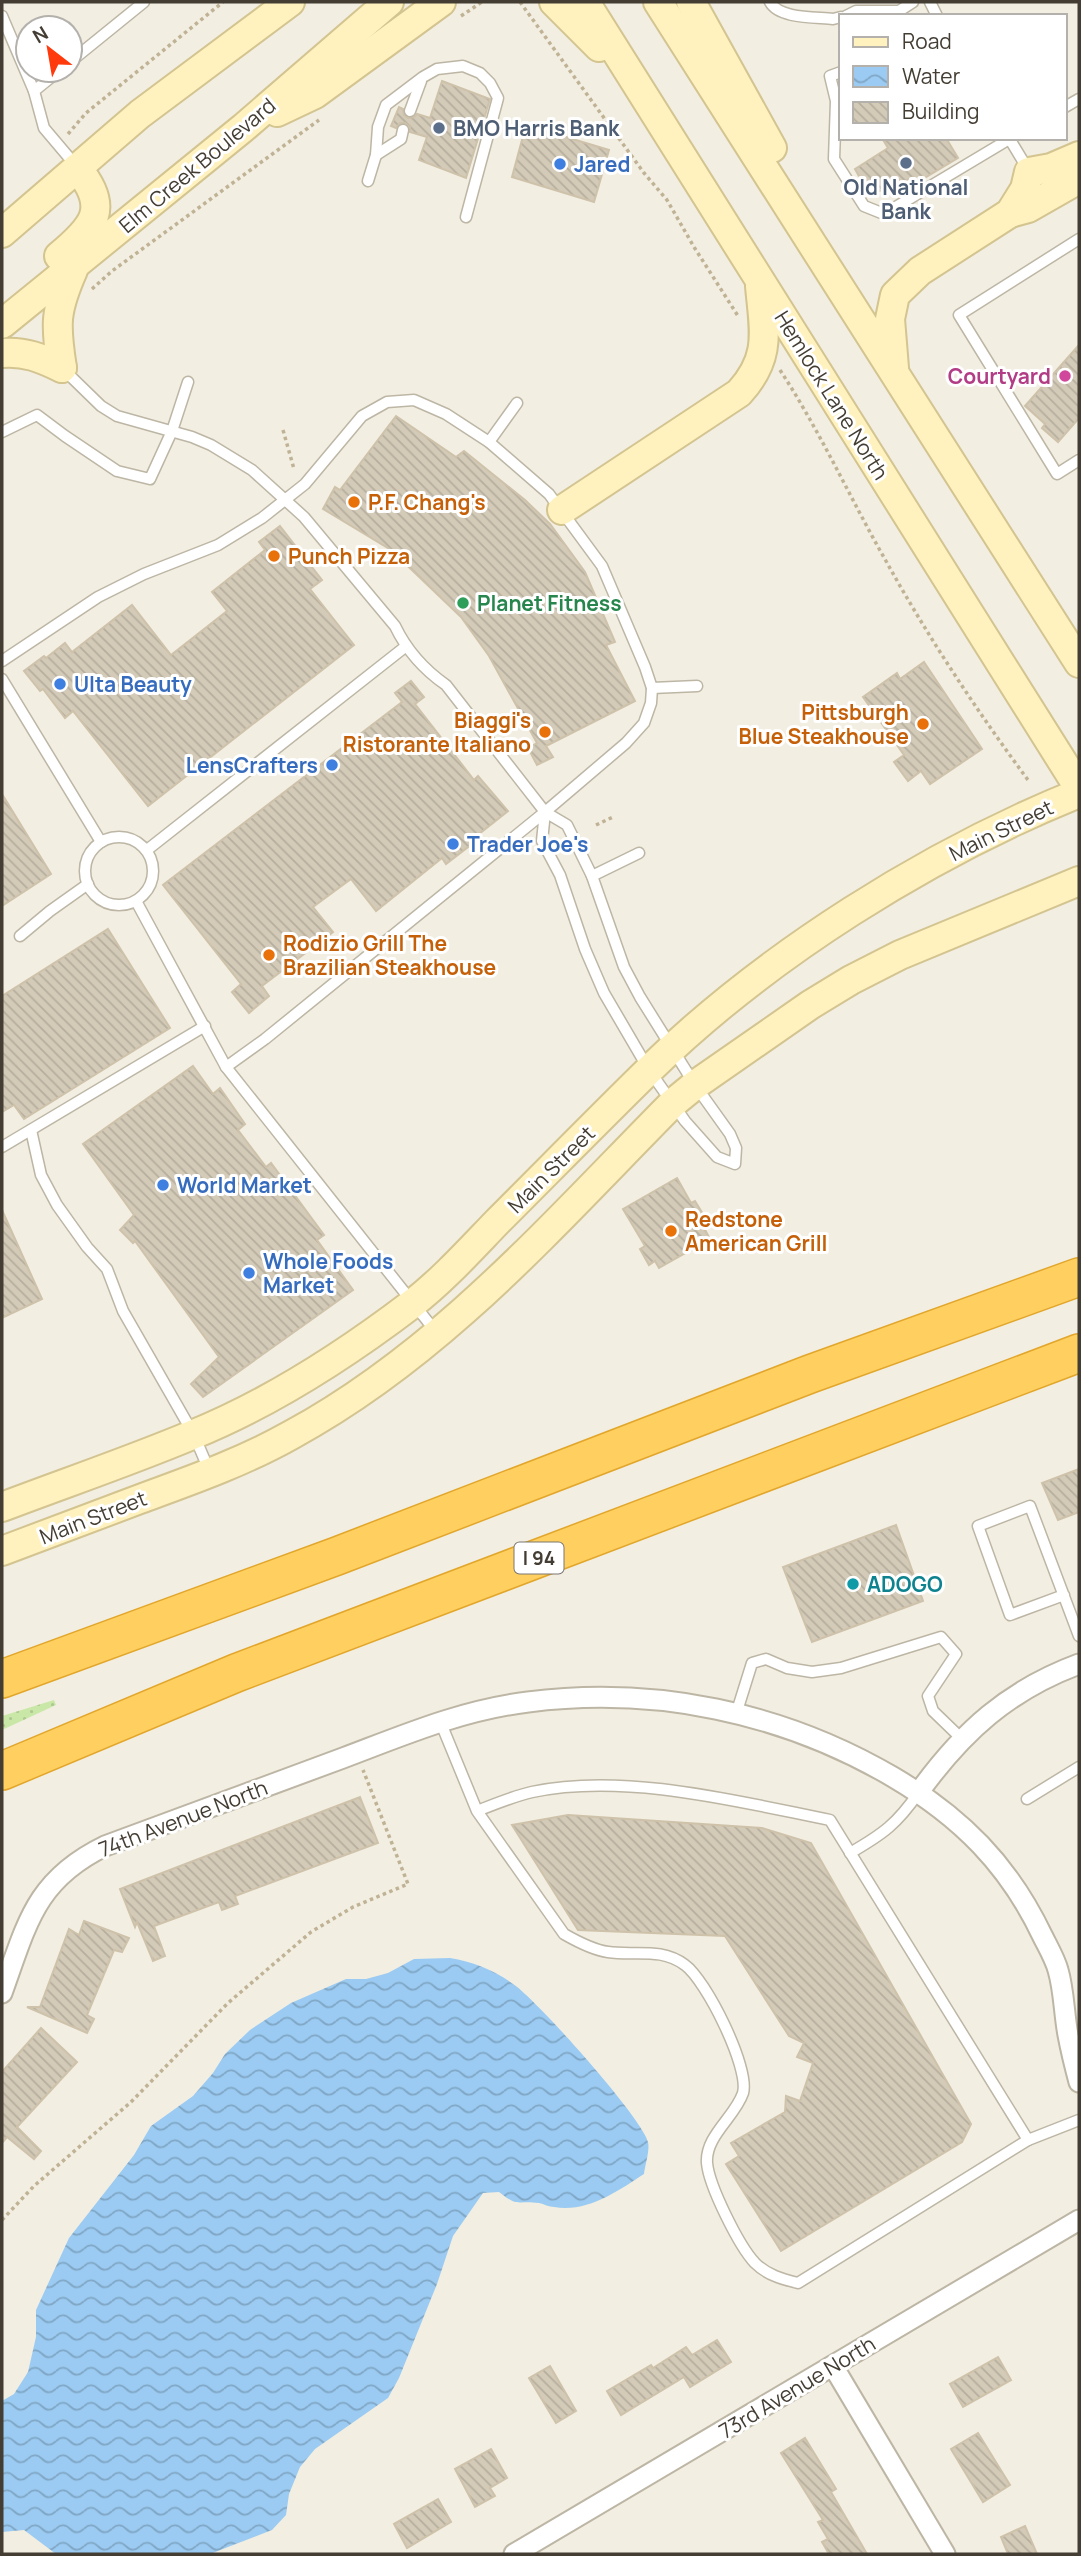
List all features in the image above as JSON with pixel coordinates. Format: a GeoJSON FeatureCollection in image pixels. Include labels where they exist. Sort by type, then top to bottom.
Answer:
{"type":"FeatureCollection","features":[{"type":"Feature","properties":{"kind":"highway"},"geometry":{"type":"LineString","coordinates":[[810,1374],[1079,1262]]}},
{"type":"Feature","properties":{"kind":"highway"},"geometry":{"type":"LineString","coordinates":[[2,1679],[337,1556],[810,1374],[1079,1277]]}},
{"type":"Feature","properties":{"kind":"highway","name":"I 94"},"geometry":{"type":"LineString","coordinates":[[2,1771],[236,1672],[1079,1353]]}},
{"type":"Feature","properties":{"kind":"main road"},"geometry":{"type":"LineString","coordinates":[[216,57],[261,2]]}},
{"type":"Feature","properties":{"kind":"main road"},"geometry":{"type":"LineString","coordinates":[[2,233],[68,157],[140,114],[290,2]]}},
{"type":"Feature","properties":{"kind":"main road","name":"Elm Creek Boulevard"},"geometry":{"type":"LineString","coordinates":[[2,324],[243,128],[389,2]]}},
{"type":"Feature","properties":{"kind":"main road"},"geometry":{"type":"LineString","coordinates":[[554,2],[635,82]]}},
{"type":"Feature","properties":{"kind":"main road","name":"Hemlock Lane North"},"geometry":{"type":"LineString","coordinates":[[584,2],[1079,791]]}},
{"type":"Feature","properties":{"kind":"main road"},"geometry":{"type":"LineString","coordinates":[[658,2],[895,370],[1079,663]]}},
{"type":"Feature","properties":{"kind":"main road"},"geometry":{"type":"LineString","coordinates":[[691,2],[770,144],[793,211]]}},
{"type":"Feature","properties":{"kind":"main road"},"geometry":{"type":"LineString","coordinates":[[243,128],[315,94],[449,10]]}},
{"type":"Feature","properties":{"kind":"main road"},"geometry":{"type":"LineString","coordinates":[[895,370],[890,319],[895,295],[905,282],[1010,213],[1025,189],[1048,182],[1051,168],[1079,156]]}},
{"type":"Feature","properties":{"kind":"main road"},"geometry":{"type":"LineString","coordinates":[[2,301],[84,236],[94,219],[95,197],[88,181],[68,157]]}},
{"type":"Feature","properties":{"kind":"main road"},"geometry":{"type":"LineString","coordinates":[[62,368],[56,321],[60,300],[74,267]]}},
{"type":"Feature","properties":{"kind":"main road"},"geometry":{"type":"LineString","coordinates":[[562,510],[739,393],[753,378],[759,366],[764,339],[760,283]]}},
{"type":"Feature","properties":{"kind":"main road"},"geometry":{"type":"LineString","coordinates":[[2,353],[32,354],[62,368]]}},
{"type":"Feature","properties":{"kind":"main road","name":"Main Street"},"geometry":{"type":"LineString","coordinates":[[2,1507],[194,1435],[304,1378],[414,1302],[649,1070],[730,999],[850,914],[953,853],[1079,791]]}},
{"type":"Feature","properties":{"kind":"main road","name":"Main Street"},"geometry":{"type":"LineString","coordinates":[[2,1551],[211,1474],[292,1435],[366,1388],[439,1335],[505,1276],[673,1103],[695,1085],[810,1005],[851,980],[900,955],[1079,881]]}},
{"type":"Feature","properties":{"kind":"street"},"geometry":{"type":"LineString","coordinates":[[919,1792],[962,1739],[990,1712],[1023,1689],[1079,1664]]}},
{"type":"Feature","properties":{"kind":"street","name":"74th Avenue North"},"geometry":{"type":"LineString","coordinates":[[2,1993],[39,1900],[59,1875],[79,1859],[105,1846],[360,1761],[440,1721],[527,1702],[598,1697],[665,1700],[737,1712],[798,1730],[859,1756],[919,1792],[964,1827],[1011,1879],[1029,1907],[1058,1969],[1067,2003],[1068,2037],[1079,2082]]}},
{"type":"Feature","properties":{"kind":"street","name":"73rd Avenue North"},"geometry":{"type":"LineString","coordinates":[[514,2554],[1079,2220]]}},
{"type":"Feature","properties":{"kind":"street"},"geometry":{"type":"LineString","coordinates":[[833,2366],[944,2554]]}},
{"type":"Feature","properties":{"kind":"lane"},"geometry":{"type":"LineString","coordinates":[[84,51],[144,2]]}},
{"type":"Feature","properties":{"kind":"lane"},"geometry":{"type":"LineString","coordinates":[[770,2],[782,12],[833,19],[839,17]]}},
{"type":"Feature","properties":{"kind":"lane"},"geometry":{"type":"LineString","coordinates":[[848,14],[856,11],[899,11],[913,2]]}},
{"type":"Feature","properties":{"kind":"lane"},"geometry":{"type":"LineString","coordinates":[[2,16],[34,91],[44,128],[68,157]]}},
{"type":"Feature","properties":{"kind":"lane"},"geometry":{"type":"LineString","coordinates":[[368,181],[376,155],[378,127],[386,105],[437,69],[463,66],[480,73],[490,83],[498,98],[466,217]]}},
{"type":"Feature","properties":{"kind":"lane"},"geometry":{"type":"LineString","coordinates":[[839,73],[830,76],[836,101],[834,159],[864,206],[884,214],[1007,140]]}},
{"type":"Feature","properties":{"kind":"lane"},"geometry":{"type":"LineString","coordinates":[[410,111],[423,77]]}},
{"type":"Feature","properties":{"kind":"lane"},"geometry":{"type":"LineString","coordinates":[[34,91],[43,84]]}},
{"type":"Feature","properties":{"kind":"lane"},"geometry":{"type":"LineString","coordinates":[[376,155],[401,139],[404,130]]}},
{"type":"Feature","properties":{"kind":"lane"},"geometry":{"type":"LineString","coordinates":[[1012,140],[1048,182]]}},
{"type":"Feature","properties":{"kind":"lane"},"geometry":{"type":"LineString","coordinates":[[1079,239],[959,316],[1057,474],[1079,460]]}},
{"type":"Feature","properties":{"kind":"lane"},"geometry":{"type":"LineString","coordinates":[[62,368],[83,390],[117,416],[192,437],[252,470],[287,499],[395,626],[405,647],[429,674],[446,685],[545,812],[567,825],[592,876],[624,967],[695,1085],[730,1134],[736,1148],[735,1164],[717,1157],[673,1103],[649,1070],[604,993],[585,949],[560,875],[542,841],[545,812]]}},
{"type":"Feature","properties":{"kind":"lane"},"geometry":{"type":"LineString","coordinates":[[2,432],[37,415],[117,471],[150,478],[172,431],[188,382]]}},
{"type":"Feature","properties":{"kind":"lane"},"geometry":{"type":"LineString","coordinates":[[2,661],[98,597],[144,573],[218,545],[287,499],[305,484],[362,416],[387,402],[414,400],[446,414],[489,442],[550,494],[602,566],[652,688],[651,703],[644,723],[626,743],[545,812],[265,1039],[226,1067]]}},
{"type":"Feature","properties":{"kind":"lane"},"geometry":{"type":"LineString","coordinates":[[489,442],[517,403]]}},
{"type":"Feature","properties":{"kind":"lane"},"geometry":{"type":"LineString","coordinates":[[147,850],[405,647]]}},
{"type":"Feature","properties":{"kind":"lane"},"geometry":{"type":"LineString","coordinates":[[2,679],[102,842]]}},
{"type":"Feature","properties":{"kind":"lane"},"geometry":{"type":"LineString","coordinates":[[652,688],[697,686]]}},
{"type":"Feature","properties":{"kind":"lane"},"geometry":{"type":"LineString","coordinates":[[121,837],[139,843],[147,850],[154,872],[145,894],[136,901],[117,905],[99,899],[89,884],[85,870],[87,859],[102,842],[121,837]]}},
{"type":"Feature","properties":{"kind":"lane"},"geometry":{"type":"LineString","coordinates":[[592,876],[639,853]]}},
{"type":"Feature","properties":{"kind":"lane"},"geometry":{"type":"LineString","coordinates":[[20,936],[89,884]]}},
{"type":"Feature","properties":{"kind":"lane"},"geometry":{"type":"LineString","coordinates":[[136,901],[226,1067],[439,1335]]}},
{"type":"Feature","properties":{"kind":"lane"},"geometry":{"type":"LineString","coordinates":[[2,1147],[205,1026]]}},
{"type":"Feature","properties":{"kind":"lane"},"geometry":{"type":"LineString","coordinates":[[31,1130],[41,1175],[57,1205],[87,1247],[107,1269],[123,1311],[194,1435],[211,1474]]}},
{"type":"Feature","properties":{"kind":"lane"},"geometry":{"type":"LineString","coordinates":[[1064,1595],[1010,1615],[978,1526],[1030,1506],[1064,1595],[1079,1636]]}},
{"type":"Feature","properties":{"kind":"lane"},"geometry":{"type":"LineString","coordinates":[[737,1712],[752,1663],[766,1659],[787,1668],[812,1672],[832,1669],[941,1637],[956,1654],[928,1696],[933,1712],[962,1739]]}},
{"type":"Feature","properties":{"kind":"lane"},"geometry":{"type":"LineString","coordinates":[[440,1721],[477,1811],[564,1934],[580,1944],[608,1952],[662,1953],[687,1965],[710,1996],[735,2047],[744,2091],[713,2138],[707,2162],[725,2216],[755,2262],[776,2278],[798,2283],[1028,2140],[1079,2119]]}},
{"type":"Feature","properties":{"kind":"lane"},"geometry":{"type":"LineString","coordinates":[[1027,1798],[1079,1767]]}},
{"type":"Feature","properties":{"kind":"lane"},"geometry":{"type":"LineString","coordinates":[[477,1811],[532,1791],[596,1786],[687,1792],[830,1820],[1028,2140]]}},
{"type":"Feature","properties":{"kind":"lane"},"geometry":{"type":"LineString","coordinates":[[850,1853],[883,1835],[903,1815],[919,1792]]}},
{"type":"Feature","properties":{"kind":"path"},"geometry":{"type":"LineString","coordinates":[[68,157],[71,128],[86,113],[223,2]]}},
{"type":"Feature","properties":{"kind":"path"},"geometry":{"type":"LineString","coordinates":[[449,10],[482,2]]}},
{"type":"Feature","properties":{"kind":"path"},"geometry":{"type":"LineString","coordinates":[[520,2],[644,173],[667,200],[739,317]]}},
{"type":"Feature","properties":{"kind":"path"},"geometry":{"type":"LineString","coordinates":[[92,289],[112,271],[324,117]]}},
{"type":"Feature","properties":{"kind":"path"},"geometry":{"type":"LineString","coordinates":[[777,365],[798,398],[887,563],[997,738],[1028,780]]}},
{"type":"Feature","properties":{"kind":"path"},"geometry":{"type":"LineString","coordinates":[[283,430],[294,469]]}},
{"type":"Feature","properties":{"kind":"path"},"geometry":{"type":"LineString","coordinates":[[596,825],[613,817]]}},
{"type":"Feature","properties":{"kind":"path"},"geometry":{"type":"LineString","coordinates":[[2,2220],[34,2186],[131,2102],[228,2003],[311,1932],[353,1908],[408,1884],[360,1761]]}},
{"type":"Feature","properties":{"kind":"green space"},"geometry":{"type":"Polygon","coordinates":[[[54,1700],[56,1705],[2,1730],[2,1716],[54,1700]]]}},
{"type":"Feature","properties":{"kind":"water"},"geometry":{"type":"Polygon","coordinates":[[[450,1958],[483,1967],[506,1979],[525,1994],[565,2035],[642,2129],[648,2142],[644,2174],[602,2199],[578,2207],[552,2207],[518,2202],[499,2192],[483,2193],[453,2236],[437,2284],[399,2378],[388,2398],[315,2449],[300,2467],[289,2494],[286,2515],[272,2530],[210,2554],[56,2554],[24,2530],[2,2532],[2,2401],[14,2394],[28,2372],[36,2337],[36,2310],[69,2238],[134,2155],[151,2126],[193,2096],[225,2054],[250,2030],[291,2003],[346,1979],[366,1979],[388,1973],[414,1959],[450,1958]]]}},
{"type":"Feature","properties":{"kind":"building","name":"BMO Harris Bank"},"geometry":{"type":"Polygon","coordinates":[[[442,81],[490,99],[466,178],[419,160],[427,137],[410,132],[410,127],[405,123],[400,123],[396,128],[391,126],[399,107],[408,118],[417,114],[430,118],[442,81]]]}},
{"type":"Feature","properties":{"kind":"building","name":"Jared"},"geometry":{"type":"Polygon","coordinates":[[[526,125],[609,150],[594,202],[512,177],[526,125]]]}},
{"type":"Feature","properties":{"kind":"building","name":"Old National Bank"},"geometry":{"type":"Polygon","coordinates":[[[883,140],[947,140],[958,158],[916,183],[913,177],[896,186],[869,194],[855,169],[888,148],[883,140]]]}},
{"type":"Feature","properties":{"kind":"building","name":"Courtyard"},"geometry":{"type":"Polygon","coordinates":[[[1079,345],[1079,418],[1058,442],[1042,428],[1045,424],[1025,406],[1079,345]]]}},
{"type":"Feature","properties":{"kind":"building"},"geometry":{"type":"Polygon","coordinates":[[[396,416],[456,457],[464,451],[525,500],[550,524],[585,572],[615,642],[606,645],[635,701],[546,746],[553,757],[537,765],[528,748],[537,743],[489,656],[461,617],[391,550],[323,509],[335,487],[340,490],[396,416]]]}},
{"type":"Feature","properties":{"kind":"building"},"geometry":{"type":"Polygon","coordinates":[[[280,526],[322,580],[310,589],[354,645],[148,806],[73,711],[65,718],[43,689],[40,691],[24,671],[65,643],[72,652],[132,605],[171,655],[227,611],[212,592],[265,550],[259,542],[280,526]]]}},
{"type":"Feature","properties":{"kind":"building"},"geometry":{"type":"Polygon","coordinates":[[[924,662],[982,749],[930,784],[921,771],[908,781],[894,762],[904,755],[863,697],[897,673],[900,679],[924,662]]]}},
{"type":"Feature","properties":{"kind":"building"},"geometry":{"type":"Polygon","coordinates":[[[411,681],[424,697],[415,704],[474,780],[478,776],[508,811],[446,864],[442,858],[376,911],[351,879],[313,907],[333,932],[262,986],[269,996],[249,1013],[232,992],[241,984],[163,885],[402,702],[395,693],[411,681]]]}},
{"type":"Feature","properties":{"kind":"building"},"geometry":{"type":"Polygon","coordinates":[[[2,794],[51,874],[2,906],[2,794]]]}},
{"type":"Feature","properties":{"kind":"building"},"geometry":{"type":"Polygon","coordinates":[[[108,929],[170,1028],[24,1119],[14,1105],[2,1112],[2,996],[108,929]]]}},
{"type":"Feature","properties":{"kind":"building","name":"Whole Foods Market"},"geometry":{"type":"Polygon","coordinates":[[[193,1066],[213,1094],[220,1088],[245,1124],[238,1130],[266,1167],[271,1163],[324,1235],[317,1240],[353,1290],[203,1397],[191,1384],[219,1357],[135,1241],[133,1243],[120,1230],[134,1215],[83,1144],[193,1066]]]}},
{"type":"Feature","properties":{"kind":"building","name":"Redstone American Grill"},"geometry":{"type":"Polygon","coordinates":[[[677,1178],[691,1203],[695,1201],[706,1219],[701,1222],[710,1239],[659,1268],[655,1261],[649,1265],[640,1249],[645,1246],[623,1209],[677,1178]]]}},
{"type":"Feature","properties":{"kind":"building"},"geometry":{"type":"Polygon","coordinates":[[[2,1210],[42,1299],[2,1318],[2,1210]]]}},
{"type":"Feature","properties":{"kind":"building"},"geometry":{"type":"Polygon","coordinates":[[[1079,1469],[1079,1512],[1058,1520],[1042,1483],[1079,1469]]]}},
{"type":"Feature","properties":{"kind":"building","name":"ADOGO"},"geometry":{"type":"Polygon","coordinates":[[[896,1525],[923,1601],[812,1642],[783,1567],[896,1525]]]}},
{"type":"Feature","properties":{"kind":"building"},"geometry":{"type":"Polygon","coordinates":[[[360,1797],[378,1843],[235,1896],[238,1904],[222,1910],[219,1902],[154,1926],[165,1956],[153,1961],[137,1922],[135,1927],[120,1889],[360,1797]]]}},
{"type":"Feature","properties":{"kind":"building"},"geometry":{"type":"Polygon","coordinates":[[[568,1815],[762,1828],[811,1843],[971,2124],[962,2142],[781,2251],[726,2164],[739,2156],[731,2143],[785,2112],[786,2096],[800,2101],[813,2063],[797,2057],[804,2043],[789,2036],[725,1936],[578,1930],[512,1825],[568,1815]]]}},
{"type":"Feature","properties":{"kind":"building"},"geometry":{"type":"Polygon","coordinates":[[[84,1921],[129,1938],[122,1952],[114,1950],[87,2015],[94,2019],[87,2033],[27,2007],[40,2007],[69,1929],[79,1935],[84,1921]]]}},
{"type":"Feature","properties":{"kind":"building"},"geometry":{"type":"Polygon","coordinates":[[[41,2028],[77,2062],[17,2127],[41,2151],[34,2159],[7,2137],[2,2143],[2,2072],[41,2028]]]}},
{"type":"Feature","properties":{"kind":"building"},"geometry":{"type":"Polygon","coordinates":[[[717,2340],[731,2362],[690,2387],[684,2377],[621,2415],[607,2391],[651,2365],[653,2368],[686,2347],[692,2355],[717,2340]]]}},
{"type":"Feature","properties":{"kind":"building"},"geometry":{"type":"Polygon","coordinates":[[[998,2357],[1011,2380],[963,2407],[950,2384],[998,2357]]]}},
{"type":"Feature","properties":{"kind":"building"},"geometry":{"type":"Polygon","coordinates":[[[550,2366],[576,2411],[556,2423],[529,2378],[550,2366]]]}},
{"type":"Feature","properties":{"kind":"building"},"geometry":{"type":"Polygon","coordinates":[[[978,2433],[1010,2485],[983,2502],[951,2449],[978,2433]]]}},
{"type":"Feature","properties":{"kind":"building"},"geometry":{"type":"Polygon","coordinates":[[[805,2438],[836,2489],[831,2492],[867,2554],[829,2554],[822,2542],[828,2539],[818,2522],[823,2520],[781,2453],[805,2438]]]}},
{"type":"Feature","properties":{"kind":"building"},"geometry":{"type":"Polygon","coordinates":[[[491,2449],[507,2478],[490,2488],[495,2496],[475,2507],[455,2469],[491,2449]]]}},
{"type":"Feature","properties":{"kind":"building"},"geometry":{"type":"Polygon","coordinates":[[[438,2499],[451,2522],[407,2548],[394,2524],[438,2499]]]}},
{"type":"Feature","properties":{"kind":"building"},"geometry":{"type":"Polygon","coordinates":[[[1025,2526],[1037,2554],[1008,2554],[1001,2537],[1025,2526]]]}},
{"type":"Feature","properties":{"kind":"place","name":"BMO Harris Bank"},"geometry":{"type":"Point","coordinates":[439,128]}},
{"type":"Feature","properties":{"kind":"place","name":"Old National Bank"},"geometry":{"type":"Point","coordinates":[906,163]}},
{"type":"Feature","properties":{"kind":"place","name":"Jared"},"geometry":{"type":"Point","coordinates":[560,164]}},
{"type":"Feature","properties":{"kind":"place","name":"Courtyard"},"geometry":{"type":"Point","coordinates":[1065,376]}},
{"type":"Feature","properties":{"kind":"place","name":"P.F. Chang's"},"geometry":{"type":"Point","coordinates":[354,502]}},
{"type":"Feature","properties":{"kind":"place","name":"Punch Pizza"},"geometry":{"type":"Point","coordinates":[274,556]}},
{"type":"Feature","properties":{"kind":"place","name":"Planet Fitness"},"geometry":{"type":"Point","coordinates":[463,603]}},
{"type":"Feature","properties":{"kind":"place","name":"Ulta Beauty"},"geometry":{"type":"Point","coordinates":[60,684]}},
{"type":"Feature","properties":{"kind":"place","name":"Pittsburgh Blue Steakhouse"},"geometry":{"type":"Point","coordinates":[923,724]}},
{"type":"Feature","properties":{"kind":"place","name":"Biaggi's Ristorante Italiano"},"geometry":{"type":"Point","coordinates":[545,732]}},
{"type":"Feature","properties":{"kind":"place","name":"LensCrafters"},"geometry":{"type":"Point","coordinates":[332,765]}},
{"type":"Feature","properties":{"kind":"place","name":"Trader Joe's"},"geometry":{"type":"Point","coordinates":[453,844]}},
{"type":"Feature","properties":{"kind":"place","name":"Rodizio Grill The Brazilian Steakhouse"},"geometry":{"type":"Point","coordinates":[269,955]}},
{"type":"Feature","properties":{"kind":"place","name":"World Market"},"geometry":{"type":"Point","coordinates":[163,1185]}},
{"type":"Feature","properties":{"kind":"place","name":"Redstone American Grill"},"geometry":{"type":"Point","coordinates":[671,1231]}},
{"type":"Feature","properties":{"kind":"place","name":"Whole Foods Market"},"geometry":{"type":"Point","coordinates":[249,1273]}},
{"type":"Feature","properties":{"kind":"place","name":"ADOGO"},"geometry":{"type":"Point","coordinates":[853,1584]}}]}
